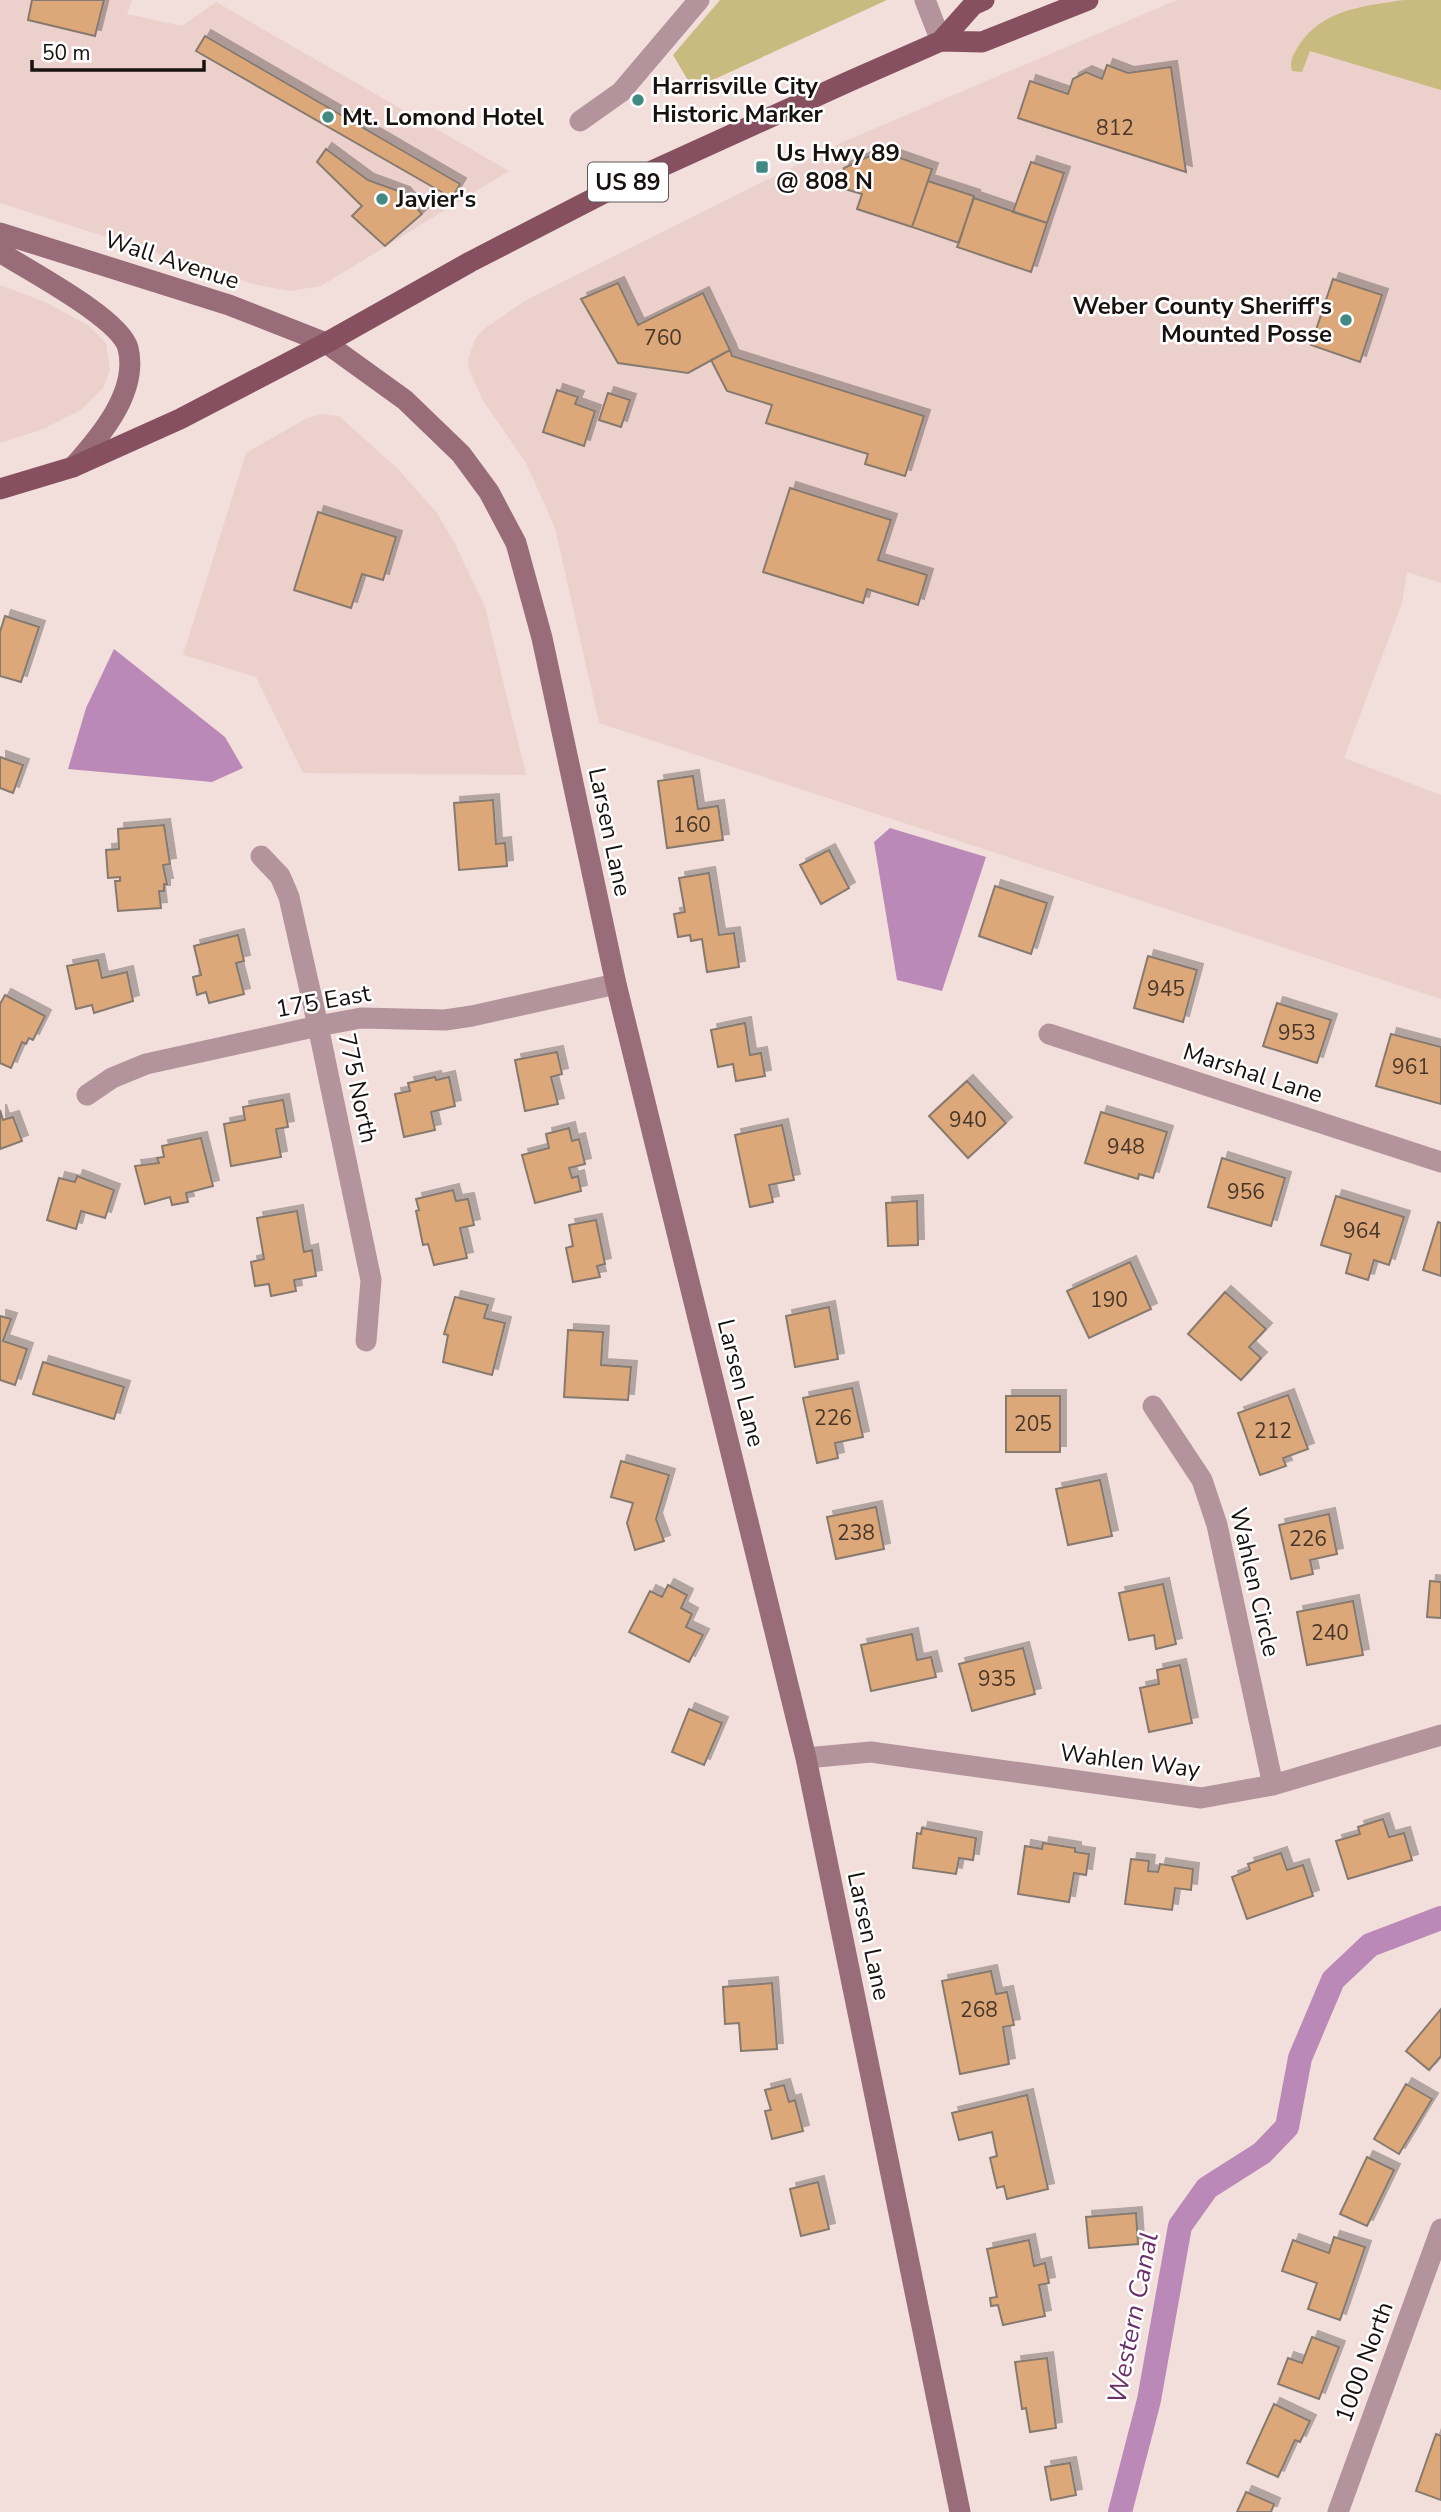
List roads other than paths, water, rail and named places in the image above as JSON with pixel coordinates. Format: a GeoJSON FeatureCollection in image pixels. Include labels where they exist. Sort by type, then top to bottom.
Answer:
{"type":"FeatureCollection","features":[{"type":"Feature","properties":{"kind":"main road","name":"US 89"},"geometry":{"type":"LineString","coordinates":[[0,489],[73,467],[180,419],[326,343],[470,262],[610,190],[941,41],[973,5],[984,0]]}},
{"type":"Feature","properties":{"kind":"main road","name":"US 89"},"geometry":{"type":"LineString","coordinates":[[941,41],[982,42],[1088,0]]}},
{"type":"Feature","properties":{"kind":"main road","name":"Wall Avenue"},"geometry":{"type":"LineString","coordinates":[[0,233],[229,305],[326,343]]}},
{"type":"Feature","properties":{"kind":"main road"},"geometry":{"type":"LineString","coordinates":[[0,253],[111,323],[128,348],[127,381],[116,411],[97,441],[73,467]]}},
{"type":"Feature","properties":{"kind":"main road","name":"Larsen Lane"},"geometry":{"type":"LineString","coordinates":[[326,343],[405,400],[461,454],[489,492],[516,543],[539,626],[616,984],[806,1758],[960,2512]]}},
{"type":"Feature","properties":{"kind":"street"},"geometry":{"type":"LineString","coordinates":[[580,121],[621,92],[699,0]]}},
{"type":"Feature","properties":{"kind":"street"},"geometry":{"type":"LineString","coordinates":[[925,0],[941,41]]}},
{"type":"Feature","properties":{"kind":"street","name":"775 North"},"geometry":{"type":"LineString","coordinates":[[261,856],[280,876],[289,897],[318,1026],[371,1280],[366,1340]]}},
{"type":"Feature","properties":{"kind":"street","name":"175 East"},"geometry":{"type":"LineString","coordinates":[[87,1095],[112,1078],[146,1064],[318,1026],[361,1018],[445,1020],[616,984]]}},
{"type":"Feature","properties":{"kind":"street","name":"Marshal Lane"},"geometry":{"type":"LineString","coordinates":[[1049,1034],[1441,1162]]}},
{"type":"Feature","properties":{"kind":"street","name":"Wahlen Circle"},"geometry":{"type":"LineString","coordinates":[[1153,1406],[1202,1480],[1217,1525],[1273,1784]]}},
{"type":"Feature","properties":{"kind":"street","name":"Wahlen Way"},"geometry":{"type":"LineString","coordinates":[[806,1758],[871,1752],[1201,1798],[1273,1784],[1441,1735]]}},
{"type":"Feature","properties":{"kind":"street","name":"1000 North"},"geometry":{"type":"LineString","coordinates":[[1338,2512],[1441,2230]]}},
{"type":"Feature","properties":{"kind":"waterway","name":"Western Canal"},"geometry":{"type":"LineString","coordinates":[[1120,2512],[1149,2400],[1180,2226],[1207,2188],[1262,2153],[1287,2127],[1300,2058],[1333,1980],[1370,1945],[1441,1918]]}},
{"type":"Feature","properties":{"kind":"place","name":"Harrisville City Historic Marker"},"geometry":{"type":"Point","coordinates":[638,100]}},
{"type":"Feature","properties":{"kind":"place","name":"Mt. Lomond Hotel"},"geometry":{"type":"Point","coordinates":[328,117]}},
{"type":"Feature","properties":{"kind":"place","name":"Us Hwy 89 @ 808 N"},"geometry":{"type":"Point","coordinates":[762,167]}},
{"type":"Feature","properties":{"kind":"place","name":"Javier's"},"geometry":{"type":"Point","coordinates":[382,199]}},
{"type":"Feature","properties":{"kind":"place","name":"Weber County Sheriff's Mounted Posse"},"geometry":{"type":"Point","coordinates":[1346,320]}}]}
